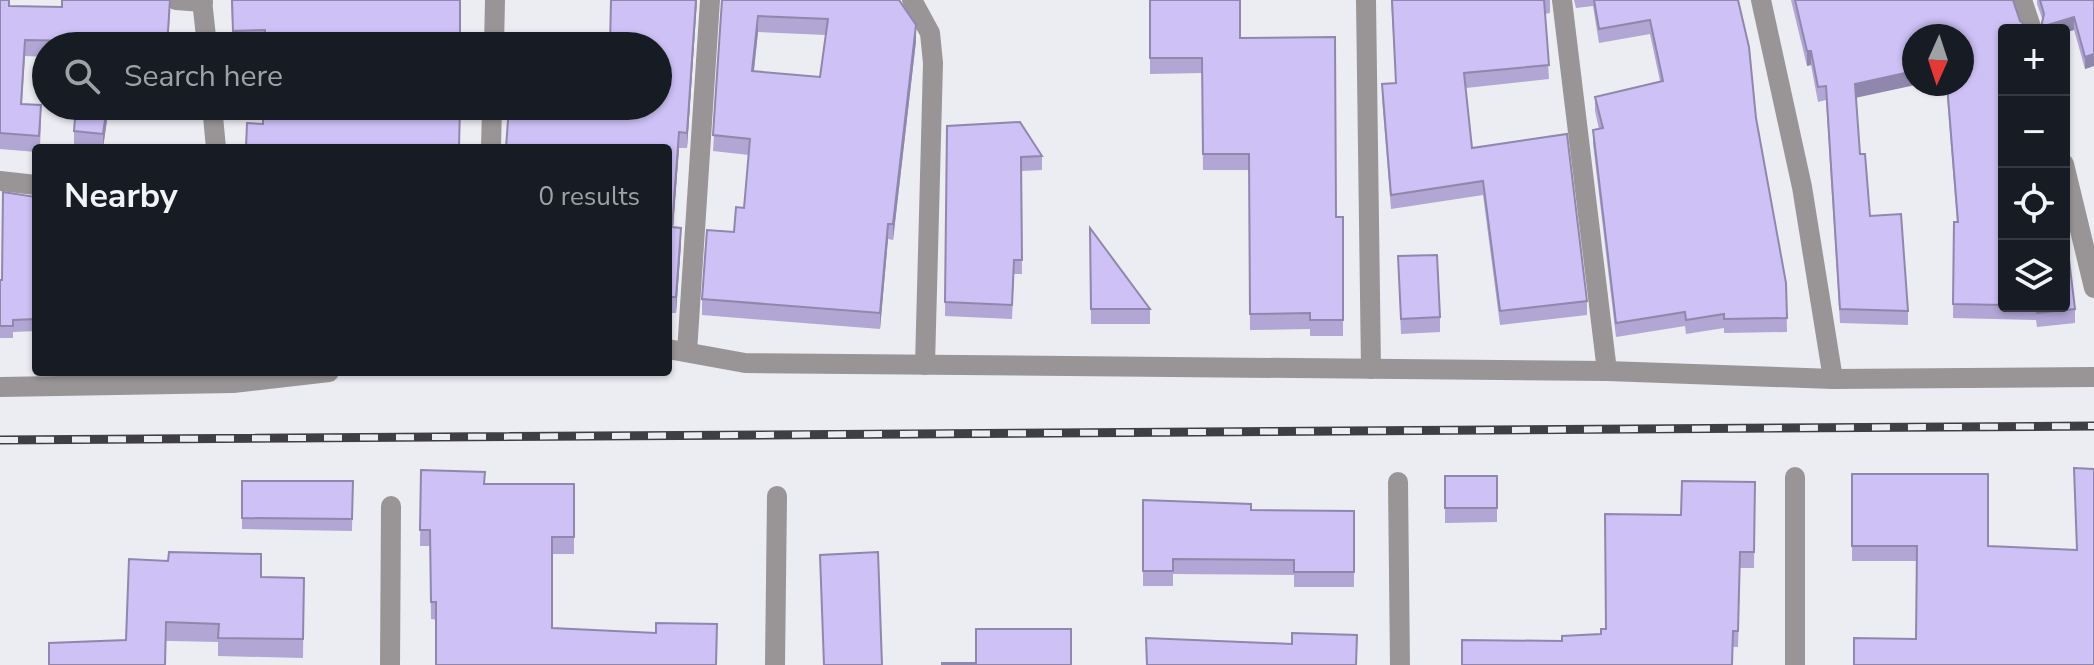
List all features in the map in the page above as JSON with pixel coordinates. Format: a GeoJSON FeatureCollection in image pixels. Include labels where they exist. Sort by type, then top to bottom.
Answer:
{"type":"FeatureCollection","features":[{"type":"Feature","properties":{"kind":"street"},"geometry":{"type":"LineString","coordinates":[[176,0],[203,1],[206,32]]}},
{"type":"Feature","properties":{"kind":"street"},"geometry":{"type":"LineString","coordinates":[[494,32],[495,0]]}},
{"type":"Feature","properties":{"kind":"street"},"geometry":{"type":"LineString","coordinates":[[710,0],[678,350],[745,363],[1607,371],[1833,379],[2094,377]]}},
{"type":"Feature","properties":{"kind":"street"},"geometry":{"type":"LineString","coordinates":[[912,0],[930,33],[933,63],[925,365]]}},
{"type":"Feature","properties":{"kind":"street"},"geometry":{"type":"LineString","coordinates":[[1366,0],[1371,369]]}},
{"type":"Feature","properties":{"kind":"street"},"geometry":{"type":"LineString","coordinates":[[1562,0],[1607,371]]}},
{"type":"Feature","properties":{"kind":"street"},"geometry":{"type":"LineString","coordinates":[[1761,0],[1802,187],[1833,379]]}},
{"type":"Feature","properties":{"kind":"street"},"geometry":{"type":"LineString","coordinates":[[2022,0],[2030,24]]}},
{"type":"Feature","properties":{"kind":"street"},"geometry":{"type":"LineString","coordinates":[[213,120],[216,144]]}},
{"type":"Feature","properties":{"kind":"street"},"geometry":{"type":"LineString","coordinates":[[491,144],[492,120]]}},
{"type":"Feature","properties":{"kind":"street"},"geometry":{"type":"LineString","coordinates":[[2065,168],[2094,288]]}},
{"type":"Feature","properties":{"kind":"street"},"geometry":{"type":"LineString","coordinates":[[0,181],[32,185]]}},
{"type":"Feature","properties":{"kind":"street"},"geometry":{"type":"LineString","coordinates":[[0,387],[233,383],[294,376]]}},
{"type":"Feature","properties":{"kind":"street"},"geometry":{"type":"LineString","coordinates":[[1795,477],[1795,665]]}},
{"type":"Feature","properties":{"kind":"street"},"geometry":{"type":"LineString","coordinates":[[1398,482],[1400,665]]}},
{"type":"Feature","properties":{"kind":"street"},"geometry":{"type":"LineString","coordinates":[[775,665],[777,496]]}},
{"type":"Feature","properties":{"kind":"street"},"geometry":{"type":"LineString","coordinates":[[390,665],[391,506]]}},
{"type":"Feature","properties":{"kind":"building"},"geometry":{"type":"Polygon","coordinates":[[[0,0],[9,0],[9,6],[62,7],[62,0],[170,0],[168,32],[32,32],[32,40],[25,40],[21,104],[32,105],[32,120],[40,120],[39,136],[0,133],[0,0]]]}},
{"type":"Feature","properties":{"kind":"building"},"geometry":{"type":"Polygon","coordinates":[[[232,0],[460,0],[460,32],[233,31],[232,0]]]}},
{"type":"Feature","properties":{"kind":"building"},"geometry":{"type":"Polygon","coordinates":[[[611,0],[696,0],[687,133],[679,132],[672,227],[672,144],[506,144],[508,120],[672,120],[672,32],[610,32],[611,0]]]}},
{"type":"Feature","properties":{"kind":"building"},"geometry":{"type":"Polygon","coordinates":[[[722,0],[899,0],[916,25],[893,224],[888,224],[880,313],[702,299],[707,230],[734,232],[736,207],[744,208],[750,139],[713,135],[722,0]],[[758,16],[752,71],[820,77],[828,19],[758,16]]]}},
{"type":"Feature","properties":{"kind":"building"},"geometry":{"type":"Polygon","coordinates":[[[1150,0],[1240,0],[1240,38],[1335,37],[1336,217],[1343,217],[1343,320],[1310,320],[1310,313],[1250,314],[1249,154],[1203,154],[1202,58],[1150,58],[1150,0]]]}},
{"type":"Feature","properties":{"kind":"building"},"geometry":{"type":"Polygon","coordinates":[[[1392,0],[1544,0],[1549,65],[1464,73],[1472,148],[1567,134],[1587,301],[1500,311],[1483,181],[1391,195],[1382,84],[1396,83],[1392,0]]]}},
{"type":"Feature","properties":{"kind":"building"},"geometry":{"type":"Polygon","coordinates":[[[1594,0],[1738,0],[1749,47],[1756,118],[1786,283],[1787,318],[1724,319],[1724,314],[1686,320],[1685,312],[1616,323],[1593,130],[1603,128],[1595,97],[1663,81],[1650,20],[1599,29],[1594,0]]]}},
{"type":"Feature","properties":{"kind":"building"},"geometry":{"type":"Polygon","coordinates":[[[1795,0],[2013,0],[2024,24],[1998,24],[1998,305],[1953,304],[1954,222],[1958,222],[1948,96],[1974,96],[1974,24],[1902,24],[1902,74],[1855,84],[1860,154],[1865,154],[1870,216],[1901,214],[1908,311],[1840,309],[1826,86],[1818,87],[1811,51],[1807,51],[1795,0]]]}},
{"type":"Feature","properties":{"kind":"building"},"geometry":{"type":"Polygon","coordinates":[[[2040,0],[2094,0],[2094,54],[2085,57],[2074,17],[2042,24],[2044,14],[2040,0]]]}},
{"type":"Feature","properties":{"kind":"building"},"geometry":{"type":"Polygon","coordinates":[[[75,120],[105,120],[103,134],[74,131],[75,120]]]}},
{"type":"Feature","properties":{"kind":"building"},"geometry":{"type":"Polygon","coordinates":[[[263,120],[460,120],[459,144],[246,144],[247,123],[263,124],[263,120]]]}},
{"type":"Feature","properties":{"kind":"building"},"geometry":{"type":"Polygon","coordinates":[[[1020,122],[1042,156],[1021,157],[1022,260],[1014,260],[1012,305],[945,302],[947,126],[1020,122]]]}},
{"type":"Feature","properties":{"kind":"building"},"geometry":{"type":"Polygon","coordinates":[[[3,192],[32,196],[32,319],[13,320],[13,326],[0,326],[3,192]]]}},
{"type":"Feature","properties":{"kind":"building"},"geometry":{"type":"Polygon","coordinates":[[[672,227],[681,228],[676,297],[672,297],[672,227]]]}},
{"type":"Feature","properties":{"kind":"building"},"geometry":{"type":"Polygon","coordinates":[[[1090,228],[1150,309],[1091,309],[1090,228]]]}},
{"type":"Feature","properties":{"kind":"building"},"geometry":{"type":"Polygon","coordinates":[[[1437,255],[1440,317],[1401,319],[1398,256],[1437,255]]]}},
{"type":"Feature","properties":{"kind":"building"},"geometry":{"type":"Polygon","coordinates":[[[2070,268],[2075,309],[2070,310],[2070,268]]]}},
{"type":"Feature","properties":{"kind":"building"},"geometry":{"type":"Polygon","coordinates":[[[2074,468],[2094,469],[2094,665],[1854,665],[1854,638],[1916,639],[1917,546],[1852,546],[1852,474],[1988,474],[1988,546],[2077,550],[2074,468]]]}},
{"type":"Feature","properties":{"kind":"building"},"geometry":{"type":"Polygon","coordinates":[[[421,470],[485,472],[484,484],[574,484],[574,537],[552,537],[552,628],[656,633],[656,623],[717,624],[716,665],[436,665],[436,602],[431,602],[430,530],[420,530],[421,470]]]}},
{"type":"Feature","properties":{"kind":"building"},"geometry":{"type":"Polygon","coordinates":[[[1445,476],[1497,476],[1497,508],[1445,508],[1445,476]]]}},
{"type":"Feature","properties":{"kind":"building"},"geometry":{"type":"Polygon","coordinates":[[[242,481],[353,481],[352,519],[242,518],[242,481]]]}},
{"type":"Feature","properties":{"kind":"building"},"geometry":{"type":"Polygon","coordinates":[[[1682,481],[1755,482],[1754,552],[1740,552],[1738,631],[1733,631],[1732,665],[1462,665],[1462,640],[1562,641],[1562,636],[1601,634],[1601,629],[1606,629],[1605,514],[1681,515],[1682,481]]]}},
{"type":"Feature","properties":{"kind":"building"},"geometry":{"type":"Polygon","coordinates":[[[1143,500],[1251,504],[1251,510],[1354,511],[1354,572],[1294,572],[1294,560],[1173,559],[1173,571],[1143,571],[1143,500]]]}},
{"type":"Feature","properties":{"kind":"building"},"geometry":{"type":"Polygon","coordinates":[[[169,552],[261,554],[261,577],[304,578],[303,639],[218,638],[219,624],[166,622],[165,665],[49,665],[49,643],[126,640],[129,559],[168,561],[169,552]]]}},
{"type":"Feature","properties":{"kind":"building"},"geometry":{"type":"Polygon","coordinates":[[[878,552],[882,665],[824,665],[820,555],[878,552]]]}},
{"type":"Feature","properties":{"kind":"building"},"geometry":{"type":"Polygon","coordinates":[[[976,629],[1071,629],[1071,665],[942,665],[976,663],[976,629]]]}},
{"type":"Feature","properties":{"kind":"building"},"geometry":{"type":"Polygon","coordinates":[[[1292,633],[1357,635],[1356,665],[1147,665],[1146,638],[1292,644],[1292,633]]]}},
{"type":"Feature","properties":{"kind":"railway"},"geometry":{"type":"LineString","coordinates":[[0,440],[2094,426]]}}]}
